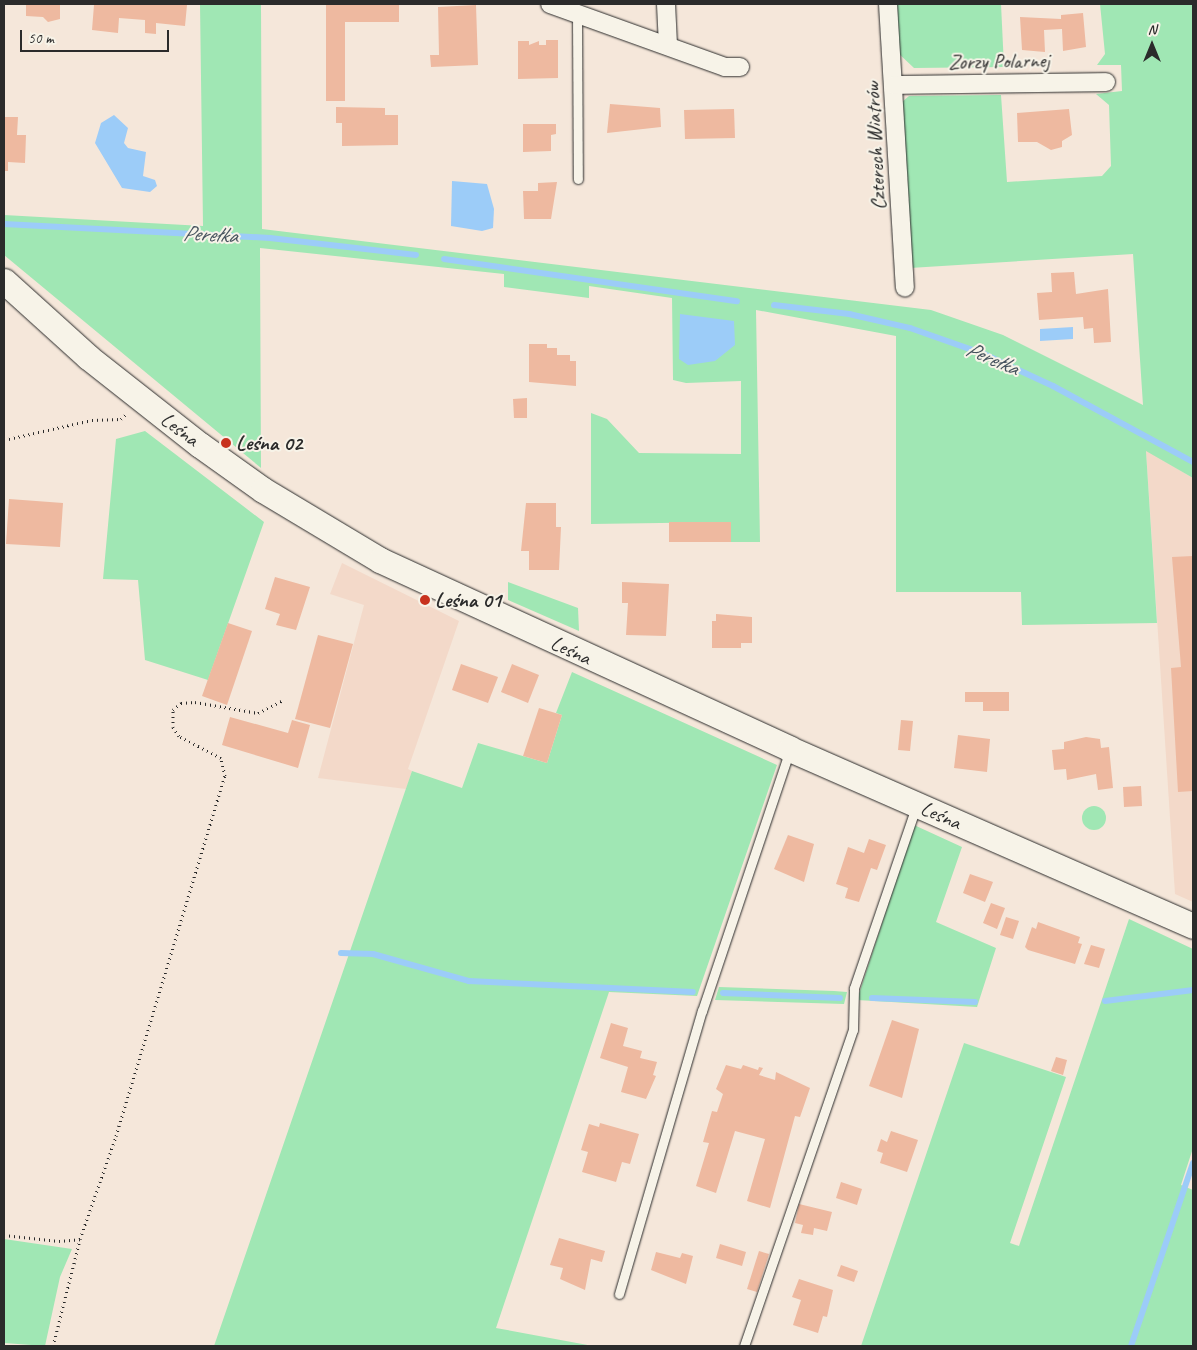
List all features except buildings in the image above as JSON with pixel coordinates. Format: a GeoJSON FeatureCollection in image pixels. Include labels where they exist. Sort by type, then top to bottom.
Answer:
{"type":"FeatureCollection","features":[{"type":"Feature","properties":{"kind":"street"},"geometry":{"type":"LineString","coordinates":[[550,4],[725,66],[740,67]]}},
{"type":"Feature","properties":{"kind":"street"},"geometry":{"type":"LineString","coordinates":[[666,4],[668,45]]}},
{"type":"Feature","properties":{"kind":"street","name":"Czterech Wiatrów"},"geometry":{"type":"LineString","coordinates":[[888,4],[905,287]]}},
{"type":"Feature","properties":{"kind":"street","name":"Zorzy Polarnej"},"geometry":{"type":"LineString","coordinates":[[894,85],[1106,82]]}},
{"type":"Feature","properties":{"kind":"street","name":"Leśna"},"geometry":{"type":"LineString","coordinates":[[4,281],[88,357],[200,445],[339,538],[432,586],[790,749],[1193,926]]}},
{"type":"Feature","properties":{"kind":"lane"},"geometry":{"type":"LineString","coordinates":[[577,14],[578,179]]}},
{"type":"Feature","properties":{"kind":"lane"},"geometry":{"type":"LineString","coordinates":[[619,1294],[702,1011],[790,749]]}},
{"type":"Feature","properties":{"kind":"lane"},"geometry":{"type":"LineString","coordinates":[[744,1346],[853,1030],[854,988],[917,805]]}},
{"type":"Feature","properties":{"kind":"path"},"geometry":{"type":"LineString","coordinates":[[4,440],[92,420],[121,418],[132,408]]}},
{"type":"Feature","properties":{"kind":"path"},"geometry":{"type":"LineString","coordinates":[[52,1346],[80,1239],[116,1136],[225,776],[222,758],[179,736],[173,727],[174,710],[181,703],[195,702],[258,713],[282,701]]}},
{"type":"Feature","properties":{"kind":"path"},"geometry":{"type":"LineString","coordinates":[[4,1235],[59,1242],[80,1239]]}},
{"type":"Feature","properties":{"kind":"shaded area"},"geometry":{"type":"Polygon","coordinates":[[[1146,450],[1193,478],[1193,902],[1175,894],[1146,450]]]}},
{"type":"Feature","properties":{"kind":"shaded area"},"geometry":{"type":"Polygon","coordinates":[[[342,563],[459,621],[408,769],[412,771],[406,789],[318,778],[364,605],[330,594],[342,563]]]}},
{"type":"Feature","properties":{"kind":"green space"},"geometry":{"type":"Polygon","coordinates":[[[200,4],[261,4],[262,229],[931,310],[1003,335],[1143,405],[1133,254],[910,268],[902,102],[909,96],[1001,95],[1007,182],[1102,176],[1111,166],[1109,105],[1096,94],[1122,91],[1121,65],[1097,65],[1105,54],[1100,4],[1193,4],[1193,478],[1146,451],[1157,623],[1022,625],[1021,592],[896,592],[896,336],[756,310],[760,542],[731,542],[730,522],[591,524],[591,413],[607,419],[639,453],[741,454],[741,381],[686,383],[673,380],[672,298],[589,286],[589,298],[504,287],[504,274],[260,248],[261,468],[4,255],[4,215],[203,226],[200,4]]]}},
{"type":"Feature","properties":{"kind":"green space"},"geometry":{"type":"Polygon","coordinates":[[[894,4],[1001,4],[1004,67],[914,68],[897,52],[894,4]]]}},
{"type":"Feature","properties":{"kind":"green space"},"geometry":{"type":"Polygon","coordinates":[[[145,431],[264,522],[208,680],[145,660],[138,580],[103,579],[116,439],[145,431]]]}},
{"type":"Feature","properties":{"kind":"green space"},"geometry":{"type":"Polygon","coordinates":[[[508,582],[578,608],[579,631],[508,600],[508,582]]]}},
{"type":"Feature","properties":{"kind":"green space"},"geometry":{"type":"Polygon","coordinates":[[[572,672],[777,765],[697,996],[609,992],[496,1328],[593,1346],[214,1346],[412,771],[462,788],[478,743],[547,763],[562,715],[556,713],[572,672]]]}},
{"type":"Feature","properties":{"kind":"green space"},"geometry":{"type":"Polygon","coordinates":[[[1094,806],[1103,809],[1106,818],[1103,827],[1094,830],[1085,827],[1082,818],[1085,809],[1094,806]]]}},
{"type":"Feature","properties":{"kind":"green space"},"geometry":{"type":"Polygon","coordinates":[[[914,825],[962,847],[936,922],[996,948],[977,1007],[857,1000],[914,825]]]}},
{"type":"Feature","properties":{"kind":"green space"},"geometry":{"type":"Polygon","coordinates":[[[1129,919],[1193,949],[1193,1148],[1181,1185],[1193,1190],[1193,1346],[861,1346],[964,1043],[1066,1077],[1010,1243],[1019,1246],[1129,919]]]}},
{"type":"Feature","properties":{"kind":"green space"},"geometry":{"type":"Polygon","coordinates":[[[719,987],[847,992],[844,1004],[715,1000],[719,987]]]}},
{"type":"Feature","properties":{"kind":"green space"},"geometry":{"type":"Polygon","coordinates":[[[4,1239],[72,1249],[60,1277],[45,1346],[4,1343],[4,1239]]]}},
{"type":"Feature","properties":{"kind":"water"},"geometry":{"type":"Polygon","coordinates":[[[114,115],[128,128],[124,143],[128,148],[146,152],[143,176],[155,180],[157,186],[150,192],[122,188],[95,143],[101,123],[114,115]]]}},
{"type":"Feature","properties":{"kind":"water"},"geometry":{"type":"Polygon","coordinates":[[[452,181],[487,184],[494,209],[493,228],[482,231],[451,226],[452,181]]]}},
{"type":"Feature","properties":{"kind":"water"},"geometry":{"type":"Polygon","coordinates":[[[680,314],[734,321],[735,345],[715,361],[688,365],[679,359],[680,314]]]}},
{"type":"Feature","properties":{"kind":"water"},"geometry":{"type":"Polygon","coordinates":[[[1073,327],[1073,339],[1040,341],[1040,329],[1073,327]]]}},
{"type":"Feature","properties":{"kind":"waterway","name":"Perełka"},"geometry":{"type":"LineString","coordinates":[[4,224],[270,238],[416,255]]}},
{"type":"Feature","properties":{"kind":"waterway","name":"Perełka"},"geometry":{"type":"LineString","coordinates":[[444,259],[737,301]]}},
{"type":"Feature","properties":{"kind":"waterway","name":"Perełka"},"geometry":{"type":"LineString","coordinates":[[774,305],[849,314],[910,328],[984,354],[1053,386],[1193,462]]}},
{"type":"Feature","properties":{"kind":"waterway"},"geometry":{"type":"LineString","coordinates":[[341,953],[373,954],[469,981],[693,992]]}},
{"type":"Feature","properties":{"kind":"waterway"},"geometry":{"type":"LineString","coordinates":[[1105,1001],[1193,990]]}},
{"type":"Feature","properties":{"kind":"waterway"},"geometry":{"type":"LineString","coordinates":[[723,993],[840,998]]}},
{"type":"Feature","properties":{"kind":"waterway"},"geometry":{"type":"LineString","coordinates":[[872,998],[975,1002]]}},
{"type":"Feature","properties":{"kind":"waterway"},"geometry":{"type":"LineString","coordinates":[[1131,1346],[1193,1163]]}},
{"type":"Feature","properties":{"kind":"place","name":"Leśna 02"},"geometry":{"type":"Point","coordinates":[226,443]}},
{"type":"Feature","properties":{"kind":"place","name":"Leśna 01"},"geometry":{"type":"Point","coordinates":[425,600]}}]}
